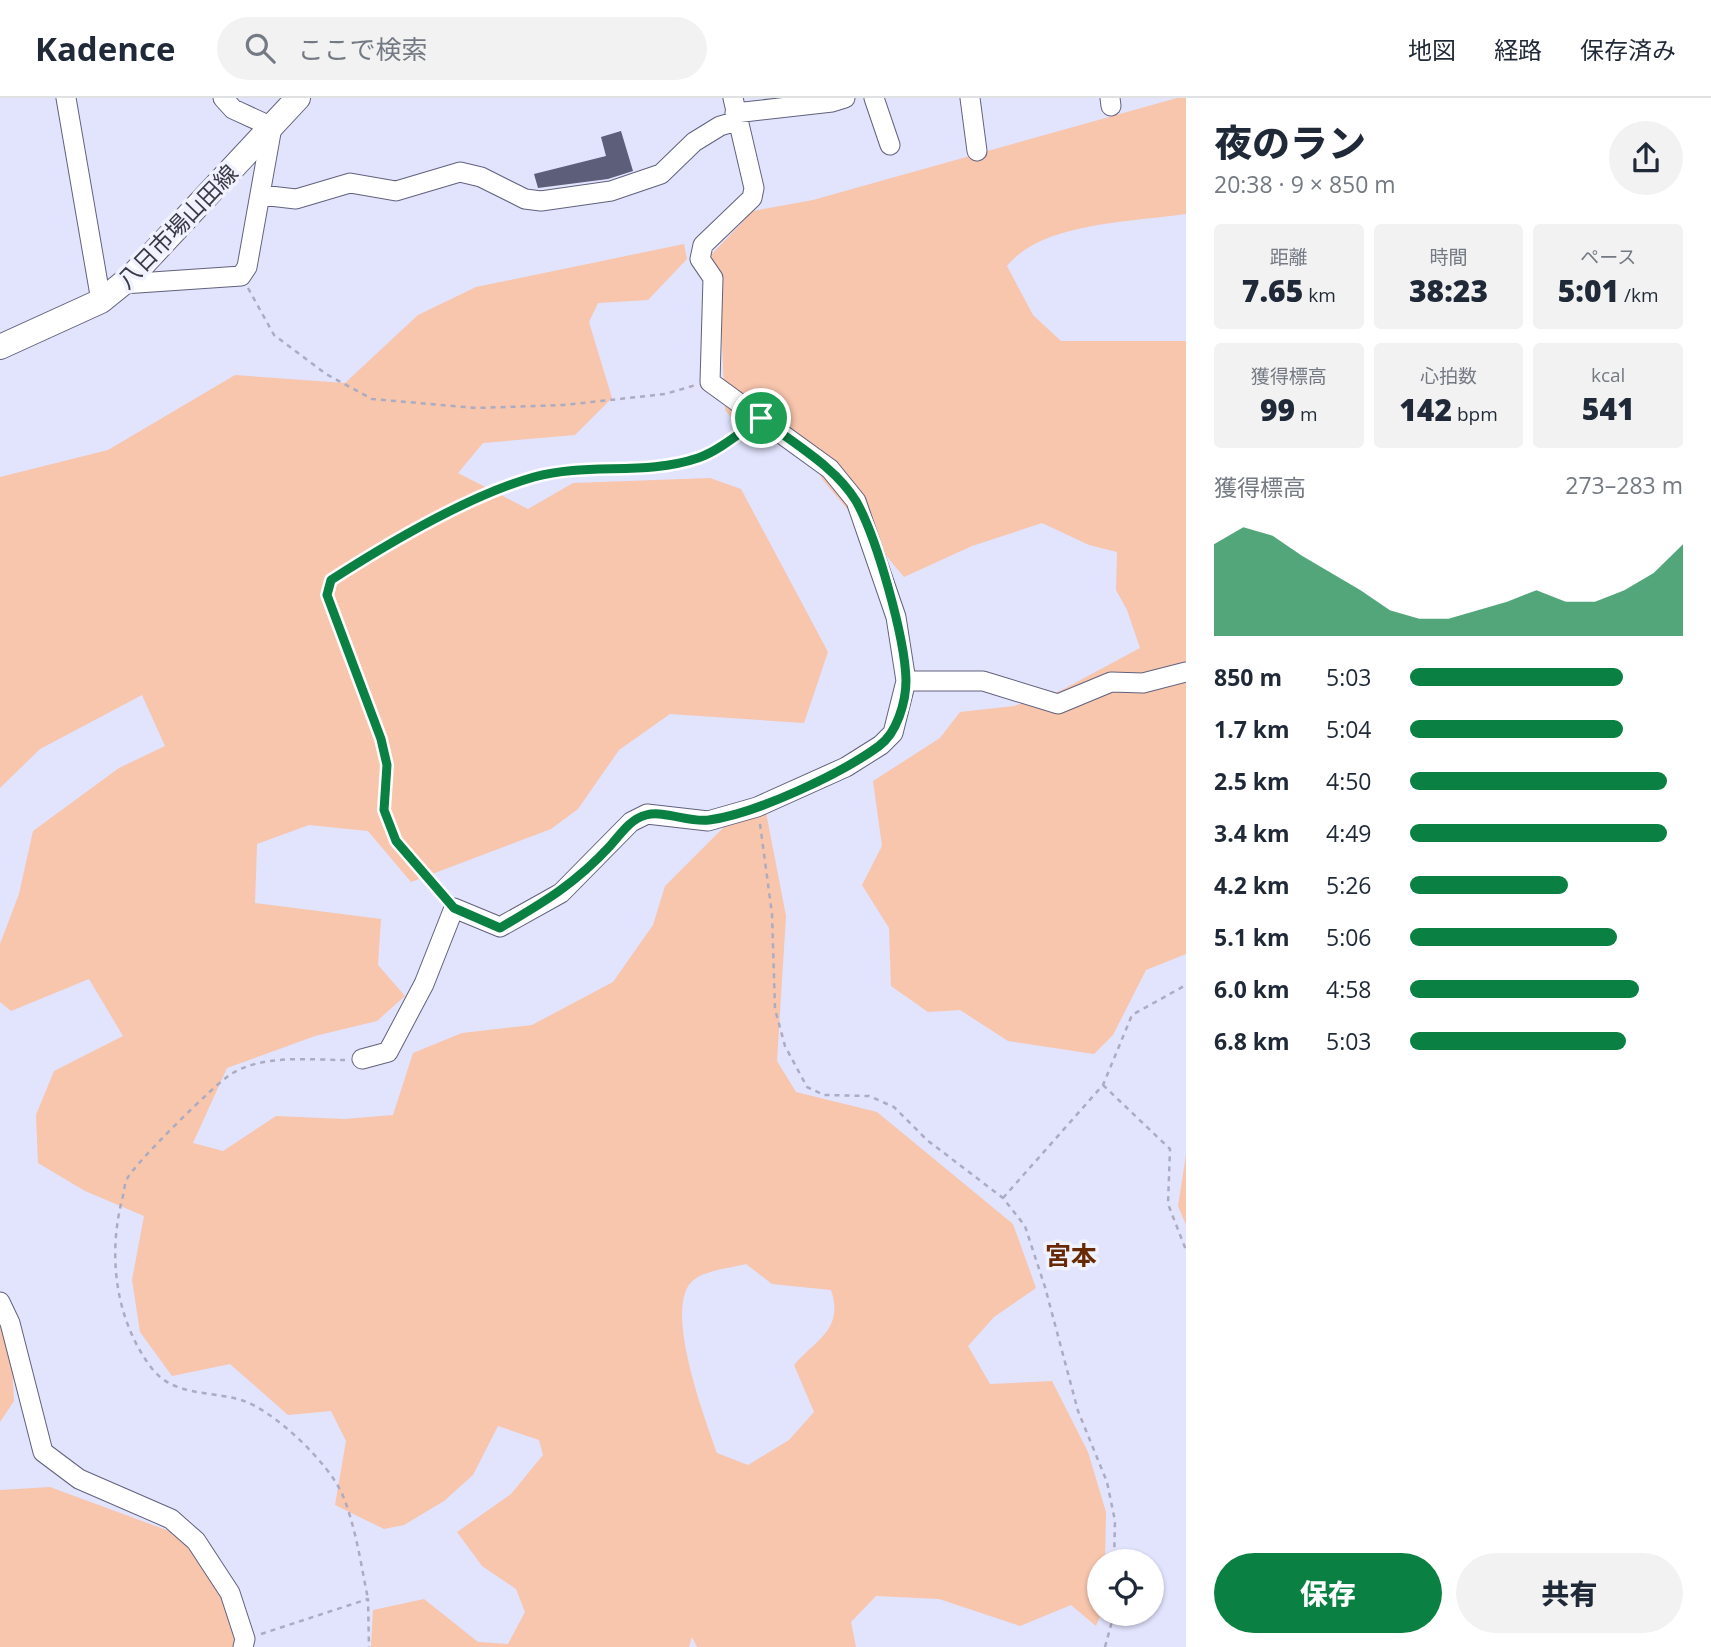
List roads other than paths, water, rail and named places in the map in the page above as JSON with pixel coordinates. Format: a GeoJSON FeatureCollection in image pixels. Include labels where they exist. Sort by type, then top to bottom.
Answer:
{"type":"FeatureCollection","features":[{"type":"Feature","properties":{"kind":"main road","name":"八日市場山田線"},"geometry":{"type":"LineString","coordinates":[[0,347],[101,301],[123,284],[298,98]]}},
{"type":"Feature","properties":{"kind":"street"},"geometry":{"type":"LineString","coordinates":[[66,98],[101,301]]}},
{"type":"Feature","properties":{"kind":"street"},"geometry":{"type":"LineString","coordinates":[[123,284],[241,276],[247,267],[272,127],[233,109],[223,98]]}},
{"type":"Feature","properties":{"kind":"street"},"geometry":{"type":"LineString","coordinates":[[261,195],[296,199],[350,183],[396,191],[460,172],[481,177],[525,199],[541,201],[611,191],[661,174],[694,142],[720,126],[735,111],[832,102],[845,98]]}},
{"type":"Feature","properties":{"kind":"street"},"geometry":{"type":"LineString","coordinates":[[874,98],[890,145]]}},
{"type":"Feature","properties":{"kind":"street"},"geometry":{"type":"LineString","coordinates":[[970,98],[977,151]]}},
{"type":"Feature","properties":{"kind":"street"},"geometry":{"type":"LineString","coordinates":[[362,1059],[388,1052],[424,984],[454,908],[500,928],[561,893],[596,861],[631,822],[647,814],[708,821],[757,807],[846,767],[881,745],[893,733],[906,681],[896,617],[856,501],[830,469],[710,383],[713,278],[700,259],[703,245],[752,198],[754,188],[735,111]]}},
{"type":"Feature","properties":{"kind":"street"},"geometry":{"type":"LineString","coordinates":[[906,681],[983,681],[1058,704],[1111,682],[1143,683],[1186,672]]}},
{"type":"Feature","properties":{"kind":"street"},"geometry":{"type":"LineString","coordinates":[[0,1303],[10,1323],[43,1452],[79,1479],[171,1519],[196,1541],[230,1593],[244,1643]]}},
{"type":"Feature","properties":{"kind":"district","name":"宮本"},"geometry":{"type":"Point","coordinates":[1071,1255]}}]}
